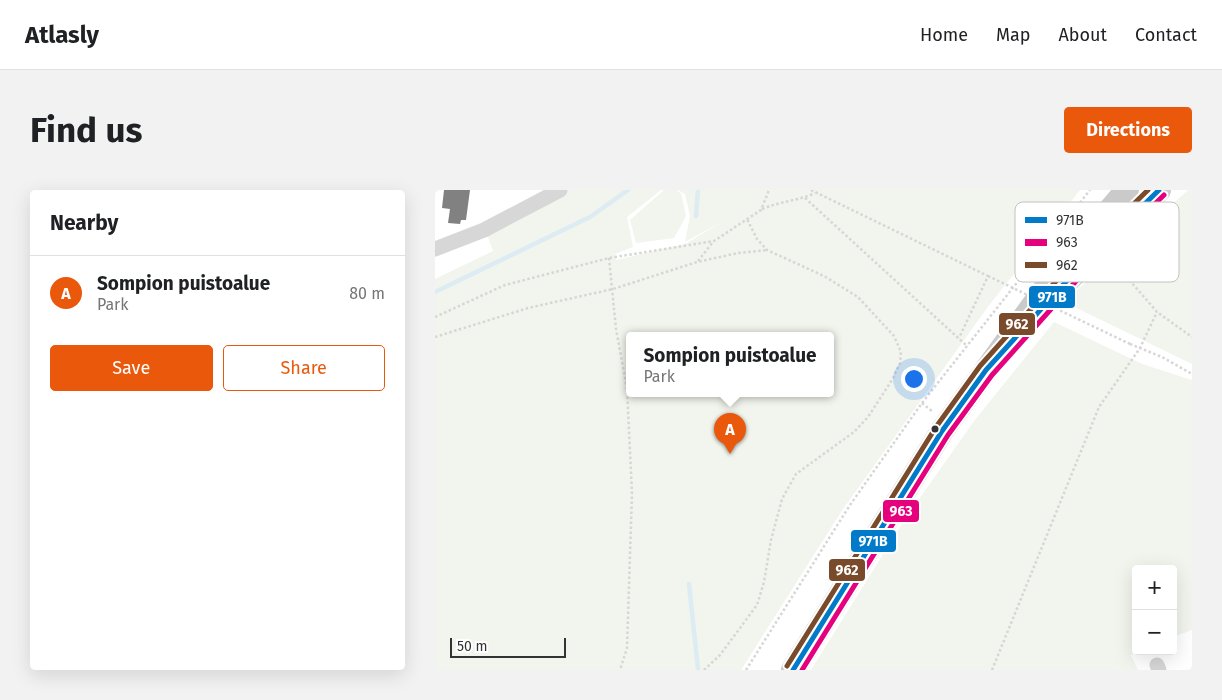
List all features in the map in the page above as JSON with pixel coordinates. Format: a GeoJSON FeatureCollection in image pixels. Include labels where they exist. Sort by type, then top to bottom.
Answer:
{"type":"FeatureCollection","features":[{"type":"Feature","properties":{"kind":"main road"},"geometry":{"type":"LineString","coordinates":[[1117,202],[1127,190]]}},
{"type":"Feature","properties":{"kind":"main road"},"geometry":{"type":"LineString","coordinates":[[1147,202],[1159,190]]}},
{"type":"Feature","properties":{"kind":"main road"},"geometry":{"type":"LineString","coordinates":[[793,670],[942,431],[1050,282]]}},
{"type":"Feature","properties":{"kind":"main road"},"geometry":{"type":"LineString","coordinates":[[986,370],[1066,282]]}},
{"type":"Feature","properties":{"kind":"street"},"geometry":{"type":"LineString","coordinates":[[435,249],[484,230],[560,190]]}},
{"type":"Feature","properties":{"kind":"path"},"geometry":{"type":"LineString","coordinates":[[761,210],[769,190]]}},
{"type":"Feature","properties":{"kind":"path"},"geometry":{"type":"LineString","coordinates":[[811,190],[1130,344],[1162,357],[1192,374]]}},
{"type":"Feature","properties":{"kind":"path"},"geometry":{"type":"LineString","coordinates":[[1081,202],[1090,190]]}},
{"type":"Feature","properties":{"kind":"path"},"geometry":{"type":"LineString","coordinates":[[697,262],[714,241],[761,210],[780,201],[805,198],[815,193]]}},
{"type":"Feature","properties":{"kind":"path"},"geometry":{"type":"LineString","coordinates":[[805,198],[967,346]]}},
{"type":"Feature","properties":{"kind":"path"},"geometry":{"type":"LineString","coordinates":[[705,670],[720,655],[757,605],[764,582],[771,540],[782,499],[796,474],[854,432],[893,380],[900,363],[901,352],[894,336],[858,297],[824,276],[767,250],[757,239],[747,220]]}},
{"type":"Feature","properties":{"kind":"path"},"geometry":{"type":"LineString","coordinates":[[435,317],[505,285],[609,258],[714,241]]}},
{"type":"Feature","properties":{"kind":"path"},"geometry":{"type":"LineString","coordinates":[[435,337],[528,308],[613,289],[697,262],[738,253],[767,250]]}},
{"type":"Feature","properties":{"kind":"path"},"geometry":{"type":"LineString","coordinates":[[609,258],[616,329],[626,384]]}},
{"type":"Feature","properties":{"kind":"path"},"geometry":{"type":"LineString","coordinates":[[959,338],[988,276]]}},
{"type":"Feature","properties":{"kind":"path"},"geometry":{"type":"LineString","coordinates":[[746,670],[850,505],[922,404],[1017,282]]}},
{"type":"Feature","properties":{"kind":"path"},"geometry":{"type":"LineString","coordinates":[[1131,282],[1157,312],[1192,338]]}},
{"type":"Feature","properties":{"kind":"path"},"geometry":{"type":"LineString","coordinates":[[992,670],[1099,407],[1140,348],[1157,312]]}},
{"type":"Feature","properties":{"kind":"path"},"geometry":{"type":"LineString","coordinates":[[620,670],[627,648],[632,493],[627,397]]}},
{"type":"Feature","properties":{"kind":"shaded area"},"geometry":{"type":"Polygon","coordinates":[[[568,190],[661,190],[627,217],[633,247],[615,254],[616,260],[685,244],[722,222],[685,242],[690,216],[685,194],[678,190],[1080,190],[1071,202],[1015,202],[1015,272],[987,308],[841,512],[741,670],[435,670],[435,279],[493,251],[486,231],[568,190]]]}},
{"type":"Feature","properties":{"kind":"shaded area"},"geometry":{"type":"Polygon","coordinates":[[[664,190],[676,190],[681,193],[686,216],[674,238],[636,243],[630,220],[664,190]]]}},
{"type":"Feature","properties":{"kind":"shaded area"},"geometry":{"type":"Polygon","coordinates":[[[1188,190],[1192,190],[1192,364],[1064,302],[1086,282],[1179,282],[1179,202],[1175,202],[1188,190]]]}},
{"type":"Feature","properties":{"kind":"shaded area"},"geometry":{"type":"Polygon","coordinates":[[[1054,322],[1142,364],[1192,380],[1192,630],[1177,636],[1177,565],[1132,565],[1131,655],[1138,670],[811,670],[905,519],[974,421],[1054,322]]]}},
{"type":"Feature","properties":{"kind":"building"},"geometry":{"type":"Polygon","coordinates":[[[444,190],[470,190],[466,220],[461,220],[460,224],[448,223],[450,209],[442,208],[444,190]]]}},
{"type":"Feature","properties":{"kind":"waterway"},"geometry":{"type":"LineString","coordinates":[[435,292],[590,217],[628,190]]}},
{"type":"Feature","properties":{"kind":"waterway"},"geometry":{"type":"LineString","coordinates":[[696,216],[698,190]]}},
{"type":"Feature","properties":{"kind":"waterway"},"geometry":{"type":"LineString","coordinates":[[689,584],[698,669]]}},
{"type":"Feature","properties":{"kind":"transit line","name":"962"},"geometry":{"type":"LineString","coordinates":[[1136,202],[1148,190]]}},
{"type":"Feature","properties":{"kind":"transit line","name":"971B"},"geometry":{"type":"LineString","coordinates":[[1147,202],[1159,190]]}},
{"type":"Feature","properties":{"kind":"transit line","name":"963"},"geometry":{"type":"LineString","coordinates":[[1157,202],[1164,195]]}},
{"type":"Feature","properties":{"kind":"transit line","name":"962"},"geometry":{"type":"LineString","coordinates":[[787,666],[936,427],[980,366],[1055,282]]}},
{"type":"Feature","properties":{"kind":"transit line","name":"971B"},"geometry":{"type":"LineString","coordinates":[[793,670],[942,431],[986,370],[1066,282]]}},
{"type":"Feature","properties":{"kind":"transit line","name":"963"},"geometry":{"type":"LineString","coordinates":[[802,670],[948,435],[992,375],[1075,282]]}},
{"type":"Feature","properties":{"kind":"place","name":"Sompion puistoalue"},"geometry":{"type":"Point","coordinates":[730,454]}}]}
